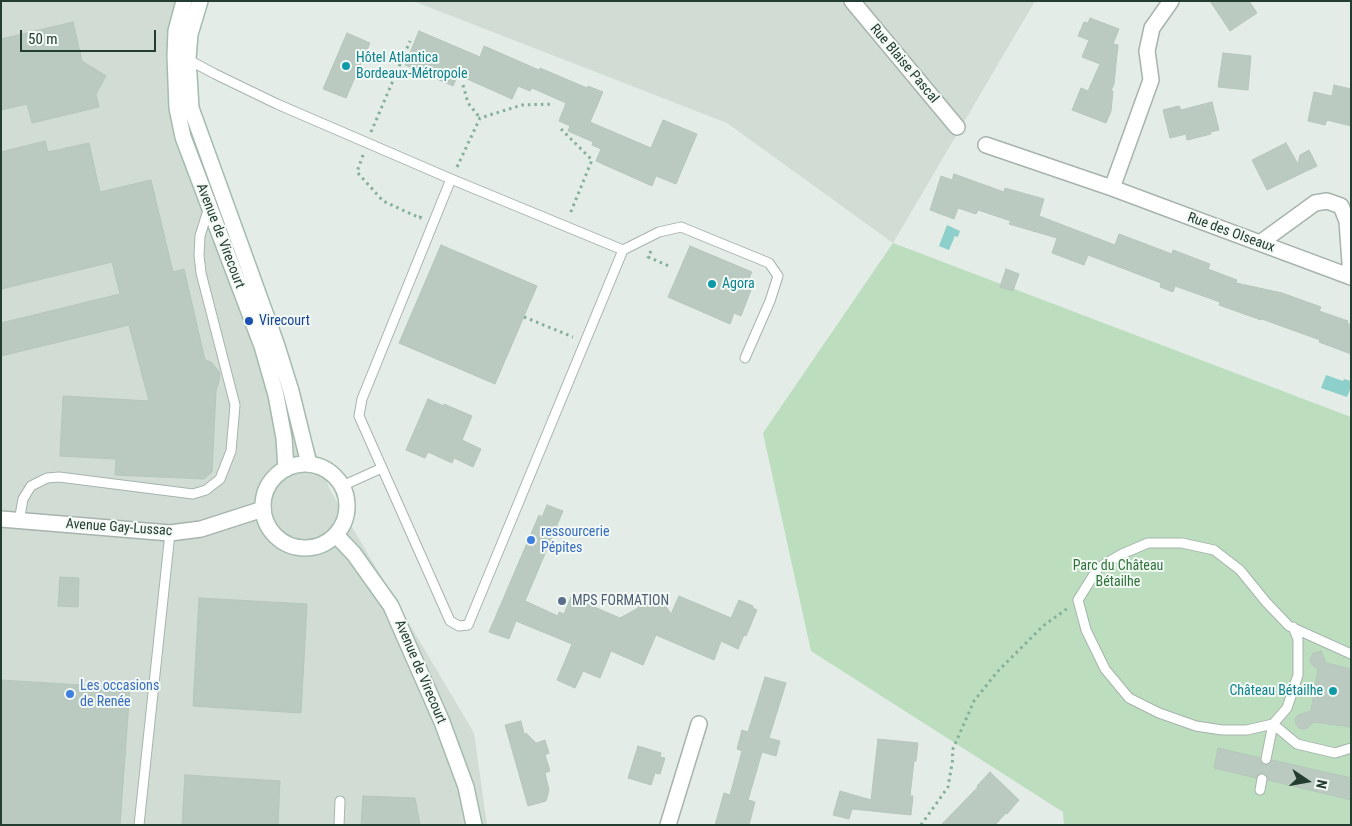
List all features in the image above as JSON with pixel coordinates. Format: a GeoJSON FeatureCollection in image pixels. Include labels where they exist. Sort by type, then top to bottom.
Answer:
{"type":"FeatureCollection","features":[{"type":"Feature","properties":{"kind":"street","name":"Avenue de Virecourt"},"geometry":{"type":"LineString","coordinates":[[184,1],[176,31],[191,108],[276,343],[291,391],[309,464]]}},
{"type":"Feature","properties":{"kind":"street","name":"Avenue de Virecourt"},"geometry":{"type":"LineString","coordinates":[[200,1],[181,57],[177,108],[183,137],[262,346],[276,394],[284,438],[286,469]]}},
{"type":"Feature","properties":{"kind":"street","name":"Rue Blaise Pascal"},"geometry":{"type":"LineString","coordinates":[[852,1],[957,127]]}},
{"type":"Feature","properties":{"kind":"street"},"geometry":{"type":"LineString","coordinates":[[1112,188],[1151,80],[1147,51],[1152,28],[1171,1]]}},
{"type":"Feature","properties":{"kind":"street","name":"Rue des OIseaux"},"geometry":{"type":"LineString","coordinates":[[986,145],[1112,188],[1351,277]]}},
{"type":"Feature","properties":{"kind":"street"},"geometry":{"type":"LineString","coordinates":[[1260,244],[1315,203],[1327,201],[1341,206],[1347,221],[1351,277]]}},
{"type":"Feature","properties":{"kind":"street"},"geometry":{"type":"LineString","coordinates":[[309,464],[319,466],[336,477],[342,486],[346,498],[347,511],[343,524],[336,535],[325,544],[312,548],[298,548],[284,543],[274,534],[266,522],[263,509],[265,492],[274,478],[286,469],[297,465],[309,464]]}},
{"type":"Feature","properties":{"kind":"street","name":"Avenue Gay-Lussac"},"geometry":{"type":"LineString","coordinates":[[1,520],[170,533],[201,529],[263,509]]}},
{"type":"Feature","properties":{"kind":"street","name":"Avenue de Virecourt"},"geometry":{"type":"LineString","coordinates":[[336,535],[354,554],[391,606],[442,722],[466,787],[474,825]]}},
{"type":"Feature","properties":{"kind":"street"},"geometry":{"type":"LineString","coordinates":[[668,825],[699,724]]}},
{"type":"Feature","properties":{"kind":"lane"},"geometry":{"type":"LineString","coordinates":[[181,57],[277,104],[623,250]]}},
{"type":"Feature","properties":{"kind":"lane"},"geometry":{"type":"LineString","coordinates":[[451,179],[362,399],[359,416],[450,622],[459,626],[468,625],[623,250],[659,232],[681,227],[769,263],[778,276],[770,301],[745,358]]}},
{"type":"Feature","properties":{"kind":"lane"},"geometry":{"type":"LineString","coordinates":[[19,521],[23,499],[31,486],[47,478],[59,477],[193,494],[206,490],[220,479],[231,451],[234,405],[201,273],[199,255],[200,236],[210,207]]}},
{"type":"Feature","properties":{"kind":"lane"},"geometry":{"type":"LineString","coordinates":[[342,486],[382,468]]}},
{"type":"Feature","properties":{"kind":"lane"},"geometry":{"type":"LineString","coordinates":[[139,825],[170,533]]}},
{"type":"Feature","properties":{"kind":"lane"},"geometry":{"type":"LineString","coordinates":[[1273,724],[1247,730],[1222,730],[1196,726],[1159,713],[1129,698],[1106,669],[1086,630],[1078,600],[1098,568],[1122,554],[1148,543],[1182,543],[1214,550],[1240,570],[1266,602],[1289,626],[1351,654]]}},
{"type":"Feature","properties":{"kind":"lane"},"geometry":{"type":"LineString","coordinates":[[1266,759],[1273,724],[1287,708],[1298,675],[1298,639],[1293,627]]}},
{"type":"Feature","properties":{"kind":"lane"},"geometry":{"type":"LineString","coordinates":[[1273,724],[1297,744],[1335,753],[1351,748]]}},
{"type":"Feature","properties":{"kind":"lane"},"geometry":{"type":"LineString","coordinates":[[1260,790],[1262,779]]}},
{"type":"Feature","properties":{"kind":"lane"},"geometry":{"type":"LineString","coordinates":[[339,825],[340,802]]}},
{"type":"Feature","properties":{"kind":"path"},"geometry":{"type":"LineString","coordinates":[[463,85],[468,103],[480,118]]}},
{"type":"Feature","properties":{"kind":"path"},"geometry":{"type":"LineString","coordinates":[[451,179],[480,118],[522,105],[554,104]]}},
{"type":"Feature","properties":{"kind":"path"},"geometry":{"type":"LineString","coordinates":[[561,129],[592,160],[566,227]]}},
{"type":"Feature","properties":{"kind":"path"},"geometry":{"type":"LineString","coordinates":[[659,232],[648,257],[669,266]]}},
{"type":"Feature","properties":{"kind":"path"},"geometry":{"type":"LineString","coordinates":[[524,317],[585,342]]}},
{"type":"Feature","properties":{"kind":"path"},"geometry":{"type":"LineString","coordinates":[[921,825],[948,787],[952,751],[974,701],[997,672],[1043,626],[1078,600]]}},
{"type":"Feature","properties":{"kind":"shaded area"},"geometry":{"type":"Polygon","coordinates":[[[1,1],[202,1],[187,113],[330,490],[474,733],[487,825],[1,825],[1,1]]]}},
{"type":"Feature","properties":{"kind":"shaded area"},"geometry":{"type":"Polygon","coordinates":[[[413,1],[1035,1],[893,243],[727,123],[413,1]]]}},
{"type":"Feature","properties":{"kind":"green space","name":"Parc du Château Bétailhe"},"geometry":{"type":"Polygon","coordinates":[[[893,243],[1351,417],[1351,825],[1064,825],[1063,812],[811,651],[763,433],[893,243]]]}},
{"type":"Feature","properties":{"kind":"water"},"geometry":{"type":"Polygon","coordinates":[[[947,225],[960,231],[958,237],[955,236],[949,250],[939,246],[947,225]]]}},
{"type":"Feature","properties":{"kind":"water"},"geometry":{"type":"Polygon","coordinates":[[[1326,375],[1343,381],[1344,379],[1351,381],[1347,397],[1321,388],[1326,375]]]}},
{"type":"Feature","properties":{"kind":"building"},"geometry":{"type":"Polygon","coordinates":[[[1210,1],[1249,1],[1257,13],[1230,31],[1210,1]]]}},
{"type":"Feature","properties":{"kind":"building"},"geometry":{"type":"Polygon","coordinates":[[[1090,18],[1119,29],[1113,44],[1118,45],[1114,84],[1111,91],[1113,91],[1111,111],[1106,123],[1072,110],[1081,88],[1088,91],[1100,64],[1082,57],[1089,40],[1078,36],[1084,22],[1088,23],[1090,18]]]}},
{"type":"Feature","properties":{"kind":"building"},"geometry":{"type":"Polygon","coordinates":[[[73,22],[82,61],[106,76],[96,94],[99,107],[32,123],[27,104],[1,110],[1,39],[73,22]]]}},
{"type":"Feature","properties":{"kind":"building"},"geometry":{"type":"Polygon","coordinates":[[[419,31],[480,57],[484,46],[539,70],[540,68],[587,88],[588,86],[603,92],[590,122],[651,148],[663,120],[697,134],[676,184],[656,176],[652,186],[596,161],[601,149],[592,145],[593,142],[568,131],[570,126],[559,121],[566,103],[532,88],[530,91],[518,86],[512,99],[458,75],[453,86],[405,65],[419,31]]]}},
{"type":"Feature","properties":{"kind":"building","name":"Hôtel Atlantica Bordeaux-Métropole"},"geometry":{"type":"Polygon","coordinates":[[[347,33],[370,43],[346,98],[323,89],[347,33]]]}},
{"type":"Feature","properties":{"kind":"building"},"geometry":{"type":"Polygon","coordinates":[[[1223,53],[1251,56],[1248,90],[1218,87],[1223,53]]]}},
{"type":"Feature","properties":{"kind":"building"},"geometry":{"type":"Polygon","coordinates":[[[1334,85],[1351,89],[1351,126],[1327,120],[1325,125],[1308,121],[1314,92],[1332,96],[1334,85]]]}},
{"type":"Feature","properties":{"kind":"building"},"geometry":{"type":"Polygon","coordinates":[[[1212,102],[1219,130],[1187,140],[1186,134],[1170,138],[1163,110],[1179,106],[1181,110],[1212,102]]]}},
{"type":"Feature","properties":{"kind":"building"},"geometry":{"type":"Polygon","coordinates":[[[45,141],[48,152],[89,143],[100,192],[151,180],[173,272],[184,269],[205,360],[211,362],[220,373],[216,391],[212,472],[204,479],[115,475],[116,459],[60,456],[63,396],[149,401],[129,325],[1,356],[1,323],[120,294],[112,262],[1,289],[1,152],[45,141]]]}},
{"type":"Feature","properties":{"kind":"building"},"geometry":{"type":"Polygon","coordinates":[[[1286,143],[1298,164],[1300,155],[1309,150],[1317,166],[1267,190],[1252,160],[1286,143]]]}},
{"type":"Feature","properties":{"kind":"building"},"geometry":{"type":"Polygon","coordinates":[[[954,174],[1004,192],[1005,188],[1044,199],[1039,216],[1115,245],[1119,234],[1172,254],[1173,250],[1210,264],[1208,269],[1237,280],[1236,283],[1282,293],[1321,307],[1319,311],[1348,321],[1347,323],[1351,325],[1351,354],[1319,342],[1320,340],[1219,305],[1220,302],[1175,286],[1173,292],[1160,287],[1161,283],[1088,255],[1084,265],[1052,253],[1057,238],[1009,224],[1011,221],[978,210],[976,214],[958,208],[954,219],[930,210],[941,176],[952,180],[954,174]]]}},
{"type":"Feature","properties":{"kind":"building"},"geometry":{"type":"Polygon","coordinates":[[[441,245],[537,286],[495,384],[399,343],[441,245]]]}},
{"type":"Feature","properties":{"kind":"building","name":"Agora"},"geometry":{"type":"Polygon","coordinates":[[[690,246],[752,272],[747,282],[753,285],[741,316],[734,313],[730,324],[668,297],[690,246]]]}},
{"type":"Feature","properties":{"kind":"building"},"geometry":{"type":"Polygon","coordinates":[[[1006,269],[1019,274],[1013,291],[1000,287],[1006,269]]]}},
{"type":"Feature","properties":{"kind":"building"},"geometry":{"type":"Polygon","coordinates":[[[428,399],[472,416],[462,440],[481,449],[473,467],[454,458],[452,463],[428,452],[425,458],[406,450],[428,399]]]}},
{"type":"Feature","properties":{"kind":"building"},"geometry":{"type":"Polygon","coordinates":[[[547,505],[563,511],[525,601],[558,616],[559,612],[564,614],[571,597],[620,618],[638,608],[641,602],[648,605],[652,598],[661,599],[671,614],[679,596],[731,618],[739,600],[753,606],[757,610],[738,649],[721,641],[714,660],[656,635],[643,665],[611,651],[600,678],[583,671],[575,688],[557,680],[572,644],[516,621],[509,639],[489,632],[539,515],[542,517],[547,505]]]}},
{"type":"Feature","properties":{"kind":"building"},"geometry":{"type":"Polygon","coordinates":[[[60,577],[79,578],[78,607],[58,606],[60,577]]]}},
{"type":"Feature","properties":{"kind":"building"},"geometry":{"type":"Polygon","coordinates":[[[199,598],[307,604],[301,713],[193,706],[199,598]]]}},
{"type":"Feature","properties":{"kind":"building","name":"Château Bétailhe"},"geometry":{"type":"Polygon","coordinates":[[[1321,651],[1326,663],[1351,669],[1351,727],[1314,722],[1303,729],[1299,728],[1296,724],[1295,719],[1298,715],[1311,711],[1318,669],[1312,665],[1310,659],[1313,653],[1321,651]]]}},
{"type":"Feature","properties":{"kind":"building"},"geometry":{"type":"Polygon","coordinates":[[[765,677],[786,683],[769,738],[780,741],[776,756],[762,752],[748,800],[755,802],[749,825],[715,825],[724,793],[730,795],[742,751],[737,749],[742,730],[748,732],[765,677]]]}},
{"type":"Feature","properties":{"kind":"building"},"geometry":{"type":"Polygon","coordinates":[[[1,680],[130,688],[120,825],[1,825],[1,680]]]}},
{"type":"Feature","properties":{"kind":"building"},"geometry":{"type":"Polygon","coordinates":[[[521,721],[524,734],[526,733],[536,743],[545,740],[549,753],[545,755],[550,771],[545,773],[549,790],[546,801],[528,806],[505,725],[521,721]]]}},
{"type":"Feature","properties":{"kind":"building"},"geometry":{"type":"Polygon","coordinates":[[[878,739],[918,743],[910,796],[913,796],[911,815],[852,809],[849,819],[833,815],[840,791],[871,800],[878,739]]]}},
{"type":"Feature","properties":{"kind":"building"},"geometry":{"type":"Polygon","coordinates":[[[638,746],[661,753],[660,757],[665,758],[660,774],[655,773],[651,785],[628,778],[638,746]]]}},
{"type":"Feature","properties":{"kind":"building"},"geometry":{"type":"Polygon","coordinates":[[[1218,748],[1260,758],[1264,765],[1268,765],[1272,760],[1351,778],[1351,800],[1268,780],[1268,776],[1264,773],[1259,773],[1256,778],[1214,768],[1218,748]]]}},
{"type":"Feature","properties":{"kind":"building"},"geometry":{"type":"Polygon","coordinates":[[[990,772],[1019,800],[1007,814],[995,825],[941,825],[978,787],[990,772]]]}},
{"type":"Feature","properties":{"kind":"building"},"geometry":{"type":"Polygon","coordinates":[[[185,775],[280,781],[278,825],[182,825],[185,775]]]}},
{"type":"Feature","properties":{"kind":"building"},"geometry":{"type":"Polygon","coordinates":[[[363,796],[415,798],[420,825],[361,825],[363,796]]]}},
{"type":"Feature","properties":{"kind":"place","name":"Hôtel Atlantica Bordeaux-Métropole"},"geometry":{"type":"Point","coordinates":[346,66]}},
{"type":"Feature","properties":{"kind":"place","name":"Agora"},"geometry":{"type":"Point","coordinates":[712,284]}},
{"type":"Feature","properties":{"kind":"place","name":"Virecourt"},"geometry":{"type":"Point","coordinates":[249,321]}},
{"type":"Feature","properties":{"kind":"place","name":"ressourcerie Pépites"},"geometry":{"type":"Point","coordinates":[531,540]}},
{"type":"Feature","properties":{"kind":"place","name":"MPS FORMATION"},"geometry":{"type":"Point","coordinates":[562,601]}},
{"type":"Feature","properties":{"kind":"place","name":"Château Bétailhe"},"geometry":{"type":"Point","coordinates":[1333,691]}},
{"type":"Feature","properties":{"kind":"place","name":"Les occasions de Renée"},"geometry":{"type":"Point","coordinates":[70,694]}}]}
